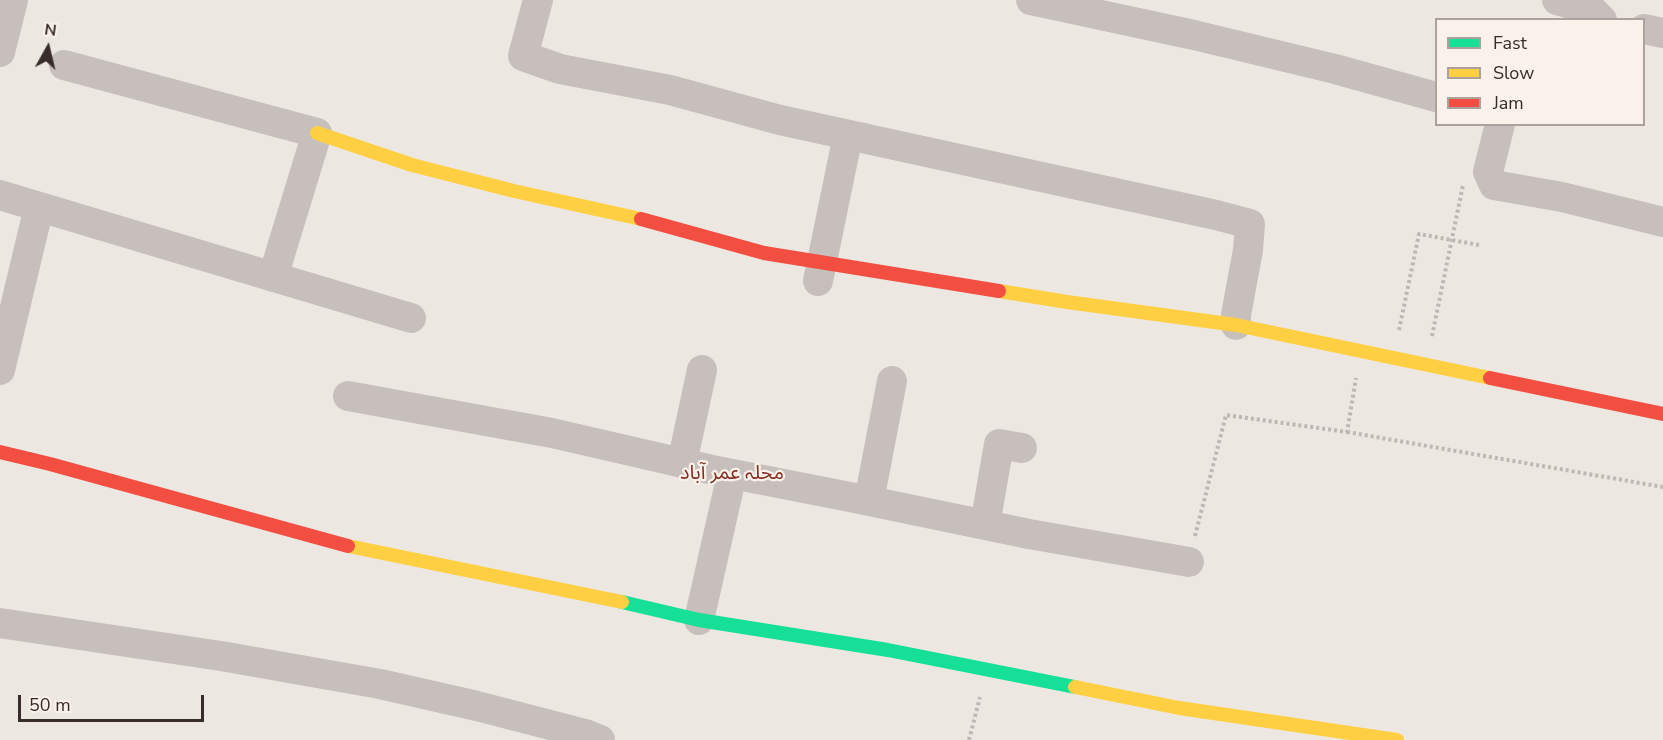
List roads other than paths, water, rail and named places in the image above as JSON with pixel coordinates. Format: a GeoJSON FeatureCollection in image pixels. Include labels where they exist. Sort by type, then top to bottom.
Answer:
{"type":"FeatureCollection","features":[{"type":"Feature","properties":{"kind":"street"},"geometry":{"type":"LineString","coordinates":[[0,52],[13,0]]}},
{"type":"Feature","properties":{"kind":"street"},"geometry":{"type":"LineString","coordinates":[[538,0],[524,56],[560,69],[670,90],[780,120],[1250,224],[1236,325]]}},
{"type":"Feature","properties":{"kind":"street"},"geometry":{"type":"LineString","coordinates":[[1031,0],[1205,37],[1435,96]]}},
{"type":"Feature","properties":{"kind":"street"},"geometry":{"type":"LineString","coordinates":[[1557,0],[1592,10],[1600,18]]}},
{"type":"Feature","properties":{"kind":"street"},"geometry":{"type":"LineString","coordinates":[[1645,28],[1663,33]]}},
{"type":"Feature","properties":{"kind":"street"},"geometry":{"type":"LineString","coordinates":[[64,65],[317,133],[412,165],[514,191],[626,215],[764,253],[820,272],[1236,325],[1663,414]]}},
{"type":"Feature","properties":{"kind":"street"},"geometry":{"type":"LineString","coordinates":[[1500,126],[1488,172],[1494,185],[1562,197],[1663,222]]}},
{"type":"Feature","properties":{"kind":"street"},"geometry":{"type":"LineString","coordinates":[[273,277],[317,133]]}},
{"type":"Feature","properties":{"kind":"street"},"geometry":{"type":"LineString","coordinates":[[820,272],[848,135],[864,138]]}},
{"type":"Feature","properties":{"kind":"street"},"geometry":{"type":"LineString","coordinates":[[0,195],[411,318]]}},
{"type":"Feature","properties":{"kind":"street"},"geometry":{"type":"LineString","coordinates":[[0,370],[39,207]]}},
{"type":"Feature","properties":{"kind":"street"},"geometry":{"type":"LineString","coordinates":[[682,463],[702,370]]}},
{"type":"Feature","properties":{"kind":"street"},"geometry":{"type":"LineString","coordinates":[[868,501],[892,381]]}},
{"type":"Feature","properties":{"kind":"street"},"geometry":{"type":"LineString","coordinates":[[348,396],[552,433],[732,474],[1029,534],[1189,561]]}},
{"type":"Feature","properties":{"kind":"street"},"geometry":{"type":"LineString","coordinates":[[985,525],[999,444],[1022,448]]}},
{"type":"Feature","properties":{"kind":"street"},"geometry":{"type":"LineString","coordinates":[[0,452],[345,545],[643,606],[699,620],[888,650],[1179,708],[1397,740]]}},
{"type":"Feature","properties":{"kind":"street"},"geometry":{"type":"LineString","coordinates":[[699,620],[732,474]]}},
{"type":"Feature","properties":{"kind":"street"},"geometry":{"type":"LineString","coordinates":[[0,623],[221,656],[380,684],[477,706],[600,740]]}},
{"type":"Feature","properties":{"kind":"district","name":"محلہ عمر آباد"},"geometry":{"type":"Point","coordinates":[732,474]}}]}
